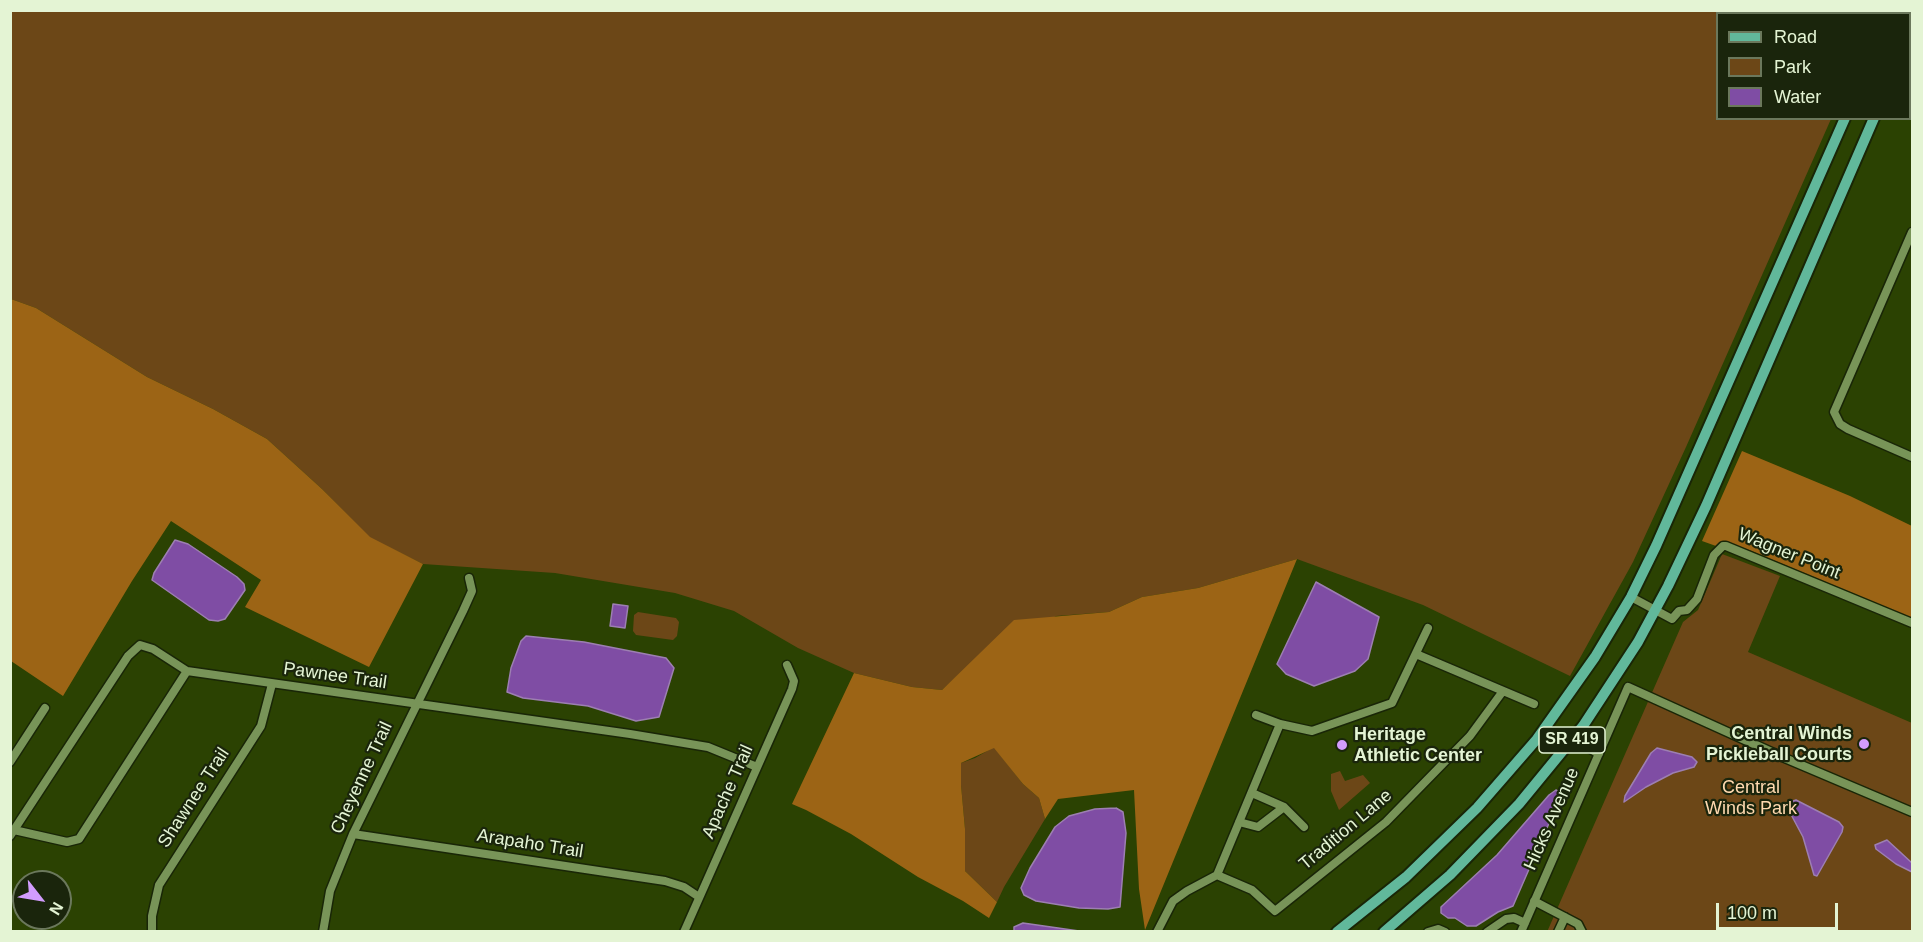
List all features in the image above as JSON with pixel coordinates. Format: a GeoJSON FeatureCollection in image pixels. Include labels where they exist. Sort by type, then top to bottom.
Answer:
{"type":"FeatureCollection","features":[{"type":"Feature","properties":{"kind":"main road","name":"SR 419"},"geometry":{"type":"LineString","coordinates":[[1337,932],[1431,855],[1498,786],[1537,739],[1595,657],[1630,597],[1668,521],[1844,120]]}},
{"type":"Feature","properties":{"kind":"main road","name":"SR 419"},"geometry":{"type":"LineString","coordinates":[[1384,932],[1458,868],[1498,828],[1542,778],[1601,700],[1656,610],[1706,506],[1873,120]]}},
{"type":"Feature","properties":{"kind":"street"},"geometry":{"type":"LineString","coordinates":[[1912,232],[1834,412],[1840,424],[1848,429],[1912,457]]}},
{"type":"Feature","properties":{"kind":"street","name":"Wagner Point"},"geometry":{"type":"LineString","coordinates":[[1656,610],[1672,619],[1679,611],[1687,610],[1692,606],[1701,592],[1714,555],[1726,546],[1912,623]]}},
{"type":"Feature","properties":{"kind":"street","name":"Cheyenne Trail"},"geometry":{"type":"LineString","coordinates":[[323,932],[330,891],[352,834],[472,591],[469,578]]}},
{"type":"Feature","properties":{"kind":"street"},"geometry":{"type":"LineString","coordinates":[[1630,597],[1656,610]]}},
{"type":"Feature","properties":{"kind":"street"},"geometry":{"type":"LineString","coordinates":[[1256,715],[1280,724],[1312,731],[1392,703],[1428,628]]}},
{"type":"Feature","properties":{"kind":"street","name":"Pawnee Trail"},"geometry":{"type":"LineString","coordinates":[[12,833],[128,656],[140,645],[153,649],[187,671],[708,747],[757,767]]}},
{"type":"Feature","properties":{"kind":"street"},"geometry":{"type":"LineString","coordinates":[[1416,654],[1534,704]]}},
{"type":"Feature","properties":{"kind":"street","name":"Apache Trail"},"geometry":{"type":"LineString","coordinates":[[684,932],[792,689],[794,681],[787,665]]}},
{"type":"Feature","properties":{"kind":"street"},"geometry":{"type":"LineString","coordinates":[[12,833],[67,842],[80,839],[187,671]]}},
{"type":"Feature","properties":{"kind":"street","name":"Shawnee Trail"},"geometry":{"type":"LineString","coordinates":[[152,932],[152,916],[159,885],[261,726],[272,684]]}},
{"type":"Feature","properties":{"kind":"street","name":"Hicks Avenue"},"geometry":{"type":"LineString","coordinates":[[1523,927],[1628,687],[1912,812]]}},
{"type":"Feature","properties":{"kind":"street","name":"Tradition Lane"},"geometry":{"type":"LineString","coordinates":[[1217,875],[1252,890],[1275,911],[1386,822],[1470,736],[1503,691]]}},
{"type":"Feature","properties":{"kind":"street"},"geometry":{"type":"LineString","coordinates":[[10,762],[45,708]]}},
{"type":"Feature","properties":{"kind":"street"},"geometry":{"type":"LineString","coordinates":[[1157,932],[1173,901],[1217,875],[1280,724]]}},
{"type":"Feature","properties":{"kind":"street"},"geometry":{"type":"LineString","coordinates":[[1589,748],[1599,754]]}},
{"type":"Feature","properties":{"kind":"street"},"geometry":{"type":"LineString","coordinates":[[1252,792],[1284,807],[1304,827]]}},
{"type":"Feature","properties":{"kind":"street"},"geometry":{"type":"LineString","coordinates":[[1239,822],[1258,827],[1284,807]]}},
{"type":"Feature","properties":{"kind":"street","name":"Arapaho Trail"},"geometry":{"type":"LineString","coordinates":[[352,834],[665,881],[684,887],[699,897]]}},
{"type":"Feature","properties":{"kind":"street"},"geometry":{"type":"LineString","coordinates":[[1534,901],[1578,924],[1582,932]]}},
{"type":"Feature","properties":{"kind":"street"},"geometry":{"type":"LineString","coordinates":[[1558,932],[1565,917]]}},
{"type":"Feature","properties":{"kind":"street"},"geometry":{"type":"LineString","coordinates":[[1487,932],[1506,919],[1514,918],[1523,927]]}},
{"type":"Feature","properties":{"kind":"green space"},"geometry":{"type":"Polygon","coordinates":[[[10,11],[1880,11],[1716,12],[1716,120],[1831,120],[1633,562],[1570,676],[1423,605],[1297,559],[1198,588],[1142,597],[1109,612],[1056,616],[975,660],[942,690],[912,687],[854,673],[798,648],[734,611],[675,593],[555,573],[423,564],[370,538],[322,489],[267,439],[213,409],[147,377],[36,308],[11,299],[10,11]]]}},
{"type":"Feature","properties":{"kind":"green space","name":"Central Winds Park"},"geometry":{"type":"Polygon","coordinates":[[[1722,554],[1780,576],[1748,652],[1912,723],[1912,931],[1547,932],[1683,622],[1698,610],[1722,554]]]}},
{"type":"Feature","properties":{"kind":"green space"},"geometry":{"type":"Polygon","coordinates":[[[638,612],[676,618],[679,622],[677,636],[673,640],[636,635],[633,631],[634,615],[638,612]]]}},
{"type":"Feature","properties":{"kind":"green space"},"geometry":{"type":"Polygon","coordinates":[[[994,747],[1023,784],[1039,798],[1045,819],[997,902],[965,871],[965,829],[961,785],[961,763],[994,747]]]}},
{"type":"Feature","properties":{"kind":"green space"},"geometry":{"type":"Polygon","coordinates":[[[1340,771],[1345,781],[1363,775],[1370,783],[1339,810],[1331,791],[1331,774],[1340,771]]]}},
{"type":"Feature","properties":{"kind":"shaded area"},"geometry":{"type":"Polygon","coordinates":[[[11,299],[36,308],[147,377],[213,409],[267,439],[370,537],[423,564],[369,667],[245,607],[261,580],[171,521],[63,696],[11,661],[11,299]]]}},
{"type":"Feature","properties":{"kind":"shaded area"},"geometry":{"type":"Polygon","coordinates":[[[1742,451],[1850,496],[1912,526],[1912,618],[1749,550],[1727,542],[1716,546],[1702,541],[1742,451]]]}},
{"type":"Feature","properties":{"kind":"shaded area"},"geometry":{"type":"Polygon","coordinates":[[[1297,559],[1145,930],[1139,889],[1134,790],[1058,799],[1045,819],[1039,798],[1023,784],[994,748],[961,763],[965,871],[997,902],[989,918],[918,877],[851,834],[792,804],[854,673],[912,687],[942,690],[1014,620],[1109,612],[1142,597],[1198,588],[1297,559]]]}},
{"type":"Feature","properties":{"kind":"water"},"geometry":{"type":"Polygon","coordinates":[[[175,540],[188,544],[244,584],[245,590],[225,619],[209,620],[152,580],[175,540]]]}},
{"type":"Feature","properties":{"kind":"water"},"geometry":{"type":"Polygon","coordinates":[[[1316,582],[1379,617],[1368,659],[1355,671],[1314,686],[1286,674],[1277,664],[1316,582]]]}},
{"type":"Feature","properties":{"kind":"water"},"geometry":{"type":"Polygon","coordinates":[[[613,604],[628,606],[625,628],[610,626],[613,604]]]}},
{"type":"Feature","properties":{"kind":"water"},"geometry":{"type":"Polygon","coordinates":[[[526,636],[584,642],[666,658],[674,668],[659,717],[636,721],[588,706],[523,698],[507,692],[511,668],[521,641],[526,636]]]}},
{"type":"Feature","properties":{"kind":"water"},"geometry":{"type":"Polygon","coordinates":[[[1657,748],[1692,757],[1697,762],[1694,767],[1673,773],[1624,802],[1625,796],[1651,753],[1657,748]]]}},
{"type":"Feature","properties":{"kind":"water"},"geometry":{"type":"Polygon","coordinates":[[[1556,790],[1561,793],[1560,798],[1513,906],[1498,912],[1476,926],[1467,926],[1441,913],[1441,907],[1497,855],[1549,795],[1556,790]]]}},
{"type":"Feature","properties":{"kind":"water"},"geometry":{"type":"Polygon","coordinates":[[[1796,800],[1839,822],[1843,827],[1817,876],[1814,875],[1803,837],[1787,807],[1788,803],[1796,800]]]}},
{"type":"Feature","properties":{"kind":"water"},"geometry":{"type":"Polygon","coordinates":[[[1116,808],[1123,812],[1126,833],[1120,907],[1079,908],[1036,901],[1024,895],[1021,888],[1030,868],[1055,827],[1069,816],[1095,809],[1116,808]]]}},
{"type":"Feature","properties":{"kind":"water"},"geometry":{"type":"Polygon","coordinates":[[[1887,840],[1912,863],[1912,872],[1896,864],[1876,849],[1875,845],[1887,840]]]}},
{"type":"Feature","properties":{"kind":"water"},"geometry":{"type":"Polygon","coordinates":[[[1023,923],[1079,931],[1014,931],[1014,927],[1023,923]]]}},
{"type":"Feature","properties":{"kind":"place","name":"Central Winds Pickleball Courts"},"geometry":{"type":"Point","coordinates":[1864,744]}},
{"type":"Feature","properties":{"kind":"place","name":"Heritage Athletic Center"},"geometry":{"type":"Point","coordinates":[1342,745]}}]}
